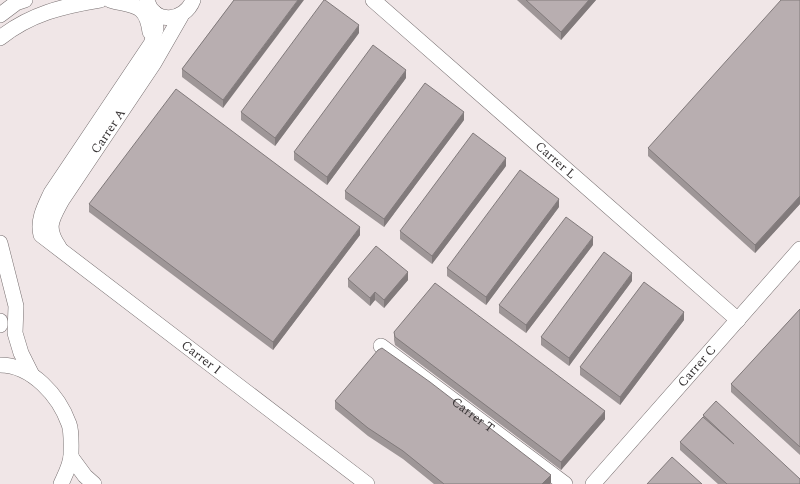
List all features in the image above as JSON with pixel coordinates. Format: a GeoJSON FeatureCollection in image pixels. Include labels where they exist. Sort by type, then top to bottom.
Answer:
{"type":"FeatureCollection","features":[{"type":"Feature","properties":{"kind":"street"},"geometry":{"type":"LineString","coordinates":[[0,15],[16,3],[25,0]]}},
{"type":"Feature","properties":{"kind":"street"},"geometry":{"type":"LineString","coordinates":[[0,38],[12,28],[55,8],[100,0]]}},
{"type":"Feature","properties":{"kind":"street"},"geometry":{"type":"LineString","coordinates":[[110,0],[134,4],[146,15],[151,44]]}},
{"type":"Feature","properties":{"kind":"street","name":"Carrer A"},"geometry":{"type":"LineString","coordinates":[[60,250],[52,237],[50,229],[52,219],[92,155],[154,63],[181,16],[187,11],[193,0]]}},
{"type":"Feature","properties":{"kind":"street","name":"Carrer L"},"geometry":{"type":"LineString","coordinates":[[373,0],[738,320]]}},
{"type":"Feature","properties":{"kind":"street"},"geometry":{"type":"LineString","coordinates":[[147,4],[156,29],[151,44]]}},
{"type":"Feature","properties":{"kind":"street"},"geometry":{"type":"LineString","coordinates":[[147,4],[163,17],[172,18],[181,16]]}},
{"type":"Feature","properties":{"kind":"street","name":"Carrer I"},"geometry":{"type":"LineString","coordinates":[[151,44],[51,193],[42,211],[39,229],[41,235],[367,484]]}},
{"type":"Feature","properties":{"kind":"street"},"geometry":{"type":"LineString","coordinates":[[0,243],[16,306],[15,333],[21,353],[32,375],[56,397],[69,425],[71,456],[62,484]]}},
{"type":"Feature","properties":{"kind":"street","name":"Carrer C"},"geometry":{"type":"LineString","coordinates":[[593,484],[800,249]]}},
{"type":"Feature","properties":{"kind":"street","name":"Carrer T"},"geometry":{"type":"LineString","coordinates":[[381,346],[565,484]]}},
{"type":"Feature","properties":{"kind":"street"},"geometry":{"type":"LineString","coordinates":[[0,365],[6,365],[32,375]]}},
{"type":"Feature","properties":{"kind":"street"},"geometry":{"type":"LineString","coordinates":[[71,456],[85,476],[94,484]]}},
{"type":"Feature","properties":{"kind":"building"},"geometry":{"type":"Polygon","coordinates":[[[234,0],[298,0],[223,100],[182,69],[234,0]]]}},
{"type":"Feature","properties":{"kind":"building"},"geometry":{"type":"Polygon","coordinates":[[[324,0],[359,25],[275,138],[241,112],[324,0]]]}},
{"type":"Feature","properties":{"kind":"building"},"geometry":{"type":"Polygon","coordinates":[[[526,0],[589,0],[561,32],[526,0]]]}},
{"type":"Feature","properties":{"kind":"building"},"geometry":{"type":"Polygon","coordinates":[[[781,0],[800,0],[800,196],[755,245],[648,148],[781,0]]]}},
{"type":"Feature","properties":{"kind":"building"},"geometry":{"type":"Polygon","coordinates":[[[373,45],[406,70],[327,177],[294,152],[373,45]]]}},
{"type":"Feature","properties":{"kind":"building"},"geometry":{"type":"Polygon","coordinates":[[[425,83],[464,112],[384,219],[345,191],[425,83]]]}},
{"type":"Feature","properties":{"kind":"building"},"geometry":{"type":"Polygon","coordinates":[[[176,89],[360,227],[273,342],[89,204],[176,89]]]}},
{"type":"Feature","properties":{"kind":"building"},"geometry":{"type":"Polygon","coordinates":[[[473,133],[506,158],[432,256],[400,231],[473,133]]]}},
{"type":"Feature","properties":{"kind":"building"},"geometry":{"type":"Polygon","coordinates":[[[520,170],[559,199],[486,297],[447,268],[520,170]]]}},
{"type":"Feature","properties":{"kind":"building"},"geometry":{"type":"Polygon","coordinates":[[[566,217],[593,237],[526,325],[499,305],[566,217]]]}},
{"type":"Feature","properties":{"kind":"building"},"geometry":{"type":"Polygon","coordinates":[[[376,246],[408,272],[384,300],[375,292],[370,298],[348,279],[376,246]]]}},
{"type":"Feature","properties":{"kind":"building"},"geometry":{"type":"Polygon","coordinates":[[[604,252],[632,273],[569,358],[541,337],[604,252]]]}},
{"type":"Feature","properties":{"kind":"building"},"geometry":{"type":"Polygon","coordinates":[[[644,282],[684,312],[620,397],[580,367],[644,282]]]}},
{"type":"Feature","properties":{"kind":"building"},"geometry":{"type":"Polygon","coordinates":[[[435,283],[605,411],[561,462],[395,337],[394,332],[435,283]]]}},
{"type":"Feature","properties":{"kind":"building"},"geometry":{"type":"Polygon","coordinates":[[[800,309],[800,447],[731,384],[800,309]]]}},
{"type":"Feature","properties":{"kind":"building"},"geometry":{"type":"Polygon","coordinates":[[[382,348],[430,382],[551,475],[542,484],[444,484],[403,451],[368,428],[335,401],[378,350],[382,348]]]}},
{"type":"Feature","properties":{"kind":"building"},"geometry":{"type":"Polygon","coordinates":[[[716,401],[800,479],[800,484],[727,484],[680,442],[703,417],[734,444],[703,415],[716,401]]]}},
{"type":"Feature","properties":{"kind":"building"},"geometry":{"type":"Polygon","coordinates":[[[672,457],[702,484],[647,484],[672,457]]]}}]}
